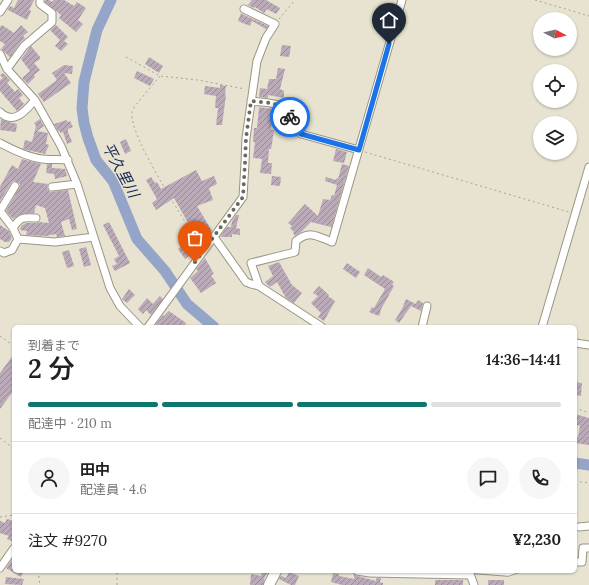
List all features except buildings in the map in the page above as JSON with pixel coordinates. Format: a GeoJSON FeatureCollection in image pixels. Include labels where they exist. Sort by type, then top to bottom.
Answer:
{"type":"FeatureCollection","features":[{"type":"Feature","properties":{"kind":"street"},"geometry":{"type":"LineString","coordinates":[[0,12],[8,0]]}},
{"type":"Feature","properties":{"kind":"street"},"geometry":{"type":"LineString","coordinates":[[7,69],[24,46],[52,22],[52,13],[40,4],[40,0]]}},
{"type":"Feature","properties":{"kind":"street"},"geometry":{"type":"LineString","coordinates":[[259,286],[252,263],[295,252],[296,241],[306,234],[313,234],[332,242],[402,0]]}},
{"type":"Feature","properties":{"kind":"street"},"geometry":{"type":"LineString","coordinates":[[149,325],[243,197],[246,138],[257,61],[266,38],[275,24],[244,9]]}},
{"type":"Feature","properties":{"kind":"street"},"geometry":{"type":"LineString","coordinates":[[0,54],[7,69],[35,100],[47,119],[68,160],[110,288],[120,306],[138,325]]}},
{"type":"Feature","properties":{"kind":"street"},"geometry":{"type":"LineString","coordinates":[[0,112],[9,117],[20,116],[35,100]]}},
{"type":"Feature","properties":{"kind":"street"},"geometry":{"type":"LineString","coordinates":[[251,101],[274,103],[282,107],[288,113],[297,130],[301,134],[359,150]]}},
{"type":"Feature","properties":{"kind":"street"},"geometry":{"type":"LineString","coordinates":[[0,143],[17,152],[42,159],[68,160]]}},
{"type":"Feature","properties":{"kind":"street"},"geometry":{"type":"LineString","coordinates":[[543,325],[589,167]]}},
{"type":"Feature","properties":{"kind":"street"},"geometry":{"type":"LineString","coordinates":[[52,187],[77,184]]}},
{"type":"Feature","properties":{"kind":"street"},"geometry":{"type":"LineString","coordinates":[[15,186],[0,211],[13,228],[18,239]]}},
{"type":"Feature","properties":{"kind":"street"},"geometry":{"type":"LineString","coordinates":[[13,228],[18,220],[26,217],[36,218]]}},
{"type":"Feature","properties":{"kind":"street"},"geometry":{"type":"LineString","coordinates":[[18,239],[55,242],[94,237]]}},
{"type":"Feature","properties":{"kind":"street"},"geometry":{"type":"LineString","coordinates":[[214,237],[246,282],[259,286],[319,325]]}},
{"type":"Feature","properties":{"kind":"street"},"geometry":{"type":"LineString","coordinates":[[0,251],[4,252],[12,250],[18,239]]}},
{"type":"Feature","properties":{"kind":"street"},"geometry":{"type":"LineString","coordinates":[[422,325],[427,306]]}},
{"type":"Feature","properties":{"kind":"street"},"geometry":{"type":"LineString","coordinates":[[577,343],[589,345]]}},
{"type":"Feature","properties":{"kind":"street"},"geometry":{"type":"LineString","coordinates":[[578,527],[589,526]]}},
{"type":"Feature","properties":{"kind":"street"},"geometry":{"type":"LineString","coordinates":[[577,562],[582,562],[583,548],[589,548]]}},
{"type":"Feature","properties":{"kind":"street"},"geometry":{"type":"LineString","coordinates":[[0,568],[12,551]]}},
{"type":"Feature","properties":{"kind":"street"},"geometry":{"type":"LineString","coordinates":[[269,585],[275,573]]}},
{"type":"Feature","properties":{"kind":"street"},"geometry":{"type":"LineString","coordinates":[[377,573],[428,573]]}},
{"type":"Feature","properties":{"kind":"street"},"geometry":{"type":"LineString","coordinates":[[469,573],[474,585]]}},
{"type":"Feature","properties":{"kind":"lane"},"geometry":{"type":"LineString","coordinates":[[488,573],[511,573]]}},
{"type":"Feature","properties":{"kind":"path"},"geometry":{"type":"LineString","coordinates":[[275,24],[296,0]]}},
{"type":"Feature","properties":{"kind":"path"},"geometry":{"type":"LineString","coordinates":[[535,0],[589,16]]}},
{"type":"Feature","properties":{"kind":"path"},"geometry":{"type":"LineString","coordinates":[[126,57],[160,76],[198,80],[252,91]]}},
{"type":"Feature","properties":{"kind":"path"},"geometry":{"type":"LineString","coordinates":[[160,76],[134,107],[132,113],[134,124],[143,149],[204,252]]}},
{"type":"Feature","properties":{"kind":"path"},"geometry":{"type":"LineString","coordinates":[[359,150],[576,214]]}},
{"type":"Feature","properties":{"kind":"path"},"geometry":{"type":"LineString","coordinates":[[0,336],[12,345]]}},
{"type":"Feature","properties":{"kind":"path"},"geometry":{"type":"LineString","coordinates":[[577,409],[589,413]]}},
{"type":"Feature","properties":{"kind":"path"},"geometry":{"type":"LineString","coordinates":[[0,438],[12,447]]}},
{"type":"Feature","properties":{"kind":"path"},"geometry":{"type":"LineString","coordinates":[[577,481],[589,483]]}},
{"type":"Feature","properties":{"kind":"path"},"geometry":{"type":"LineString","coordinates":[[0,517],[12,515]]}},
{"type":"Feature","properties":{"kind":"path"},"geometry":{"type":"LineString","coordinates":[[38,573],[40,585]]}},
{"type":"Feature","properties":{"kind":"path"},"geometry":{"type":"LineString","coordinates":[[117,573],[117,585]]}},
{"type":"Feature","properties":{"kind":"waterway","name":"平久里川"},"geometry":{"type":"LineString","coordinates":[[111,0],[97,30],[84,82],[82,108],[88,138],[96,160],[113,181],[137,239],[165,271],[187,304],[212,325]]}},
{"type":"Feature","properties":{"kind":"waterway","name":"平久里川"},"geometry":{"type":"LineString","coordinates":[[577,463],[589,465]]}},
{"type":"Feature","properties":{"kind":"way so far"},"geometry":{"type":"LineString","coordinates":[[195,262],[204,252],[243,197],[246,138],[251,101],[274,103],[282,107],[290,117]]}},
{"type":"Feature","properties":{"kind":"route"},"geometry":{"type":"LineString","coordinates":[[290,117],[301,134],[359,150],[389,44]]}}]}
